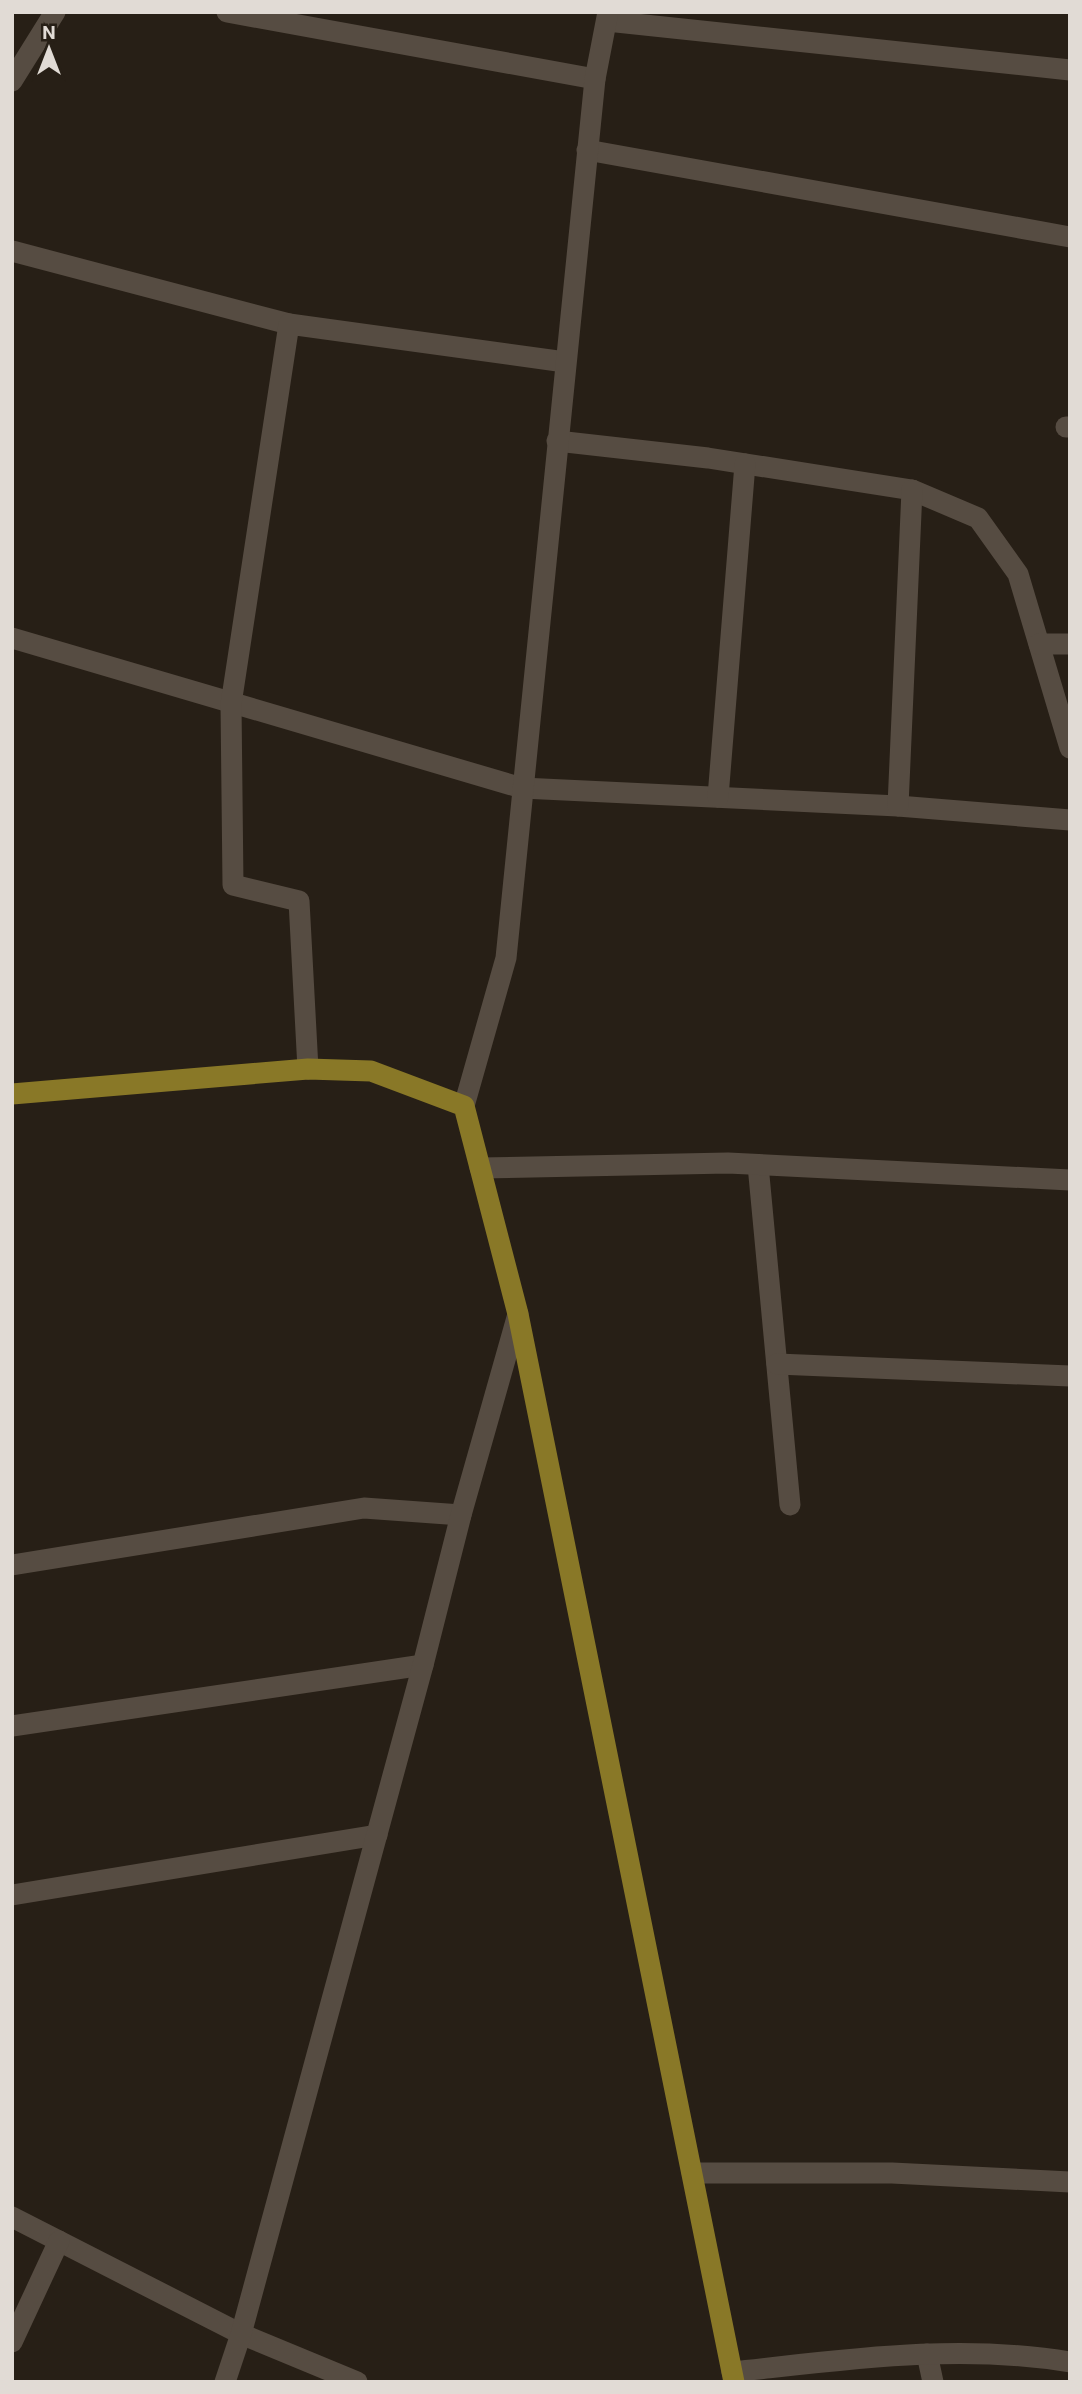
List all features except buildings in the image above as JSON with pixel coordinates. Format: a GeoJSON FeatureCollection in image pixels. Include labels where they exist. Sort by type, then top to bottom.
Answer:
{"type":"FeatureCollection","features":[{"type":"Feature","properties":{"kind":"main road"},"geometry":{"type":"LineString","coordinates":[[12,1094],[308,1069],[371,1071],[464,1106],[518,1314],[733,2377]]}},
{"type":"Feature","properties":{"kind":"street"},"geometry":{"type":"LineString","coordinates":[[12,81],[55,12]]}},
{"type":"Feature","properties":{"kind":"street"},"geometry":{"type":"LineString","coordinates":[[227,12],[595,79]]}},
{"type":"Feature","properties":{"kind":"street"},"geometry":{"type":"LineString","coordinates":[[464,1106],[506,958],[587,150],[595,79],[608,17],[1070,70]]}},
{"type":"Feature","properties":{"kind":"street"},"geometry":{"type":"LineString","coordinates":[[587,150],[1070,237]]}},
{"type":"Feature","properties":{"kind":"street"},"geometry":{"type":"LineString","coordinates":[[12,251],[289,324],[565,362]]}},
{"type":"Feature","properties":{"kind":"street"},"geometry":{"type":"LineString","coordinates":[[289,324],[231,704],[233,885],[299,901],[308,1069]]}},
{"type":"Feature","properties":{"kind":"street"},"geometry":{"type":"LineString","coordinates":[[557,441],[745,464],[912,491],[978,518],[1018,574],[1070,748]]}},
{"type":"Feature","properties":{"kind":"street"},"geometry":{"type":"LineString","coordinates":[[718,797],[745,464]]}},
{"type":"Feature","properties":{"kind":"street"},"geometry":{"type":"LineString","coordinates":[[898,806],[912,491]]}},
{"type":"Feature","properties":{"kind":"street"},"geometry":{"type":"LineString","coordinates":[[12,638],[522,788],[898,806],[1070,820]]}},
{"type":"Feature","properties":{"kind":"street"},"geometry":{"type":"LineString","coordinates":[[1039,644],[1070,644]]}},
{"type":"Feature","properties":{"kind":"street"},"geometry":{"type":"LineString","coordinates":[[480,1168],[728,1163],[1070,1180]]}},
{"type":"Feature","properties":{"kind":"street"},"geometry":{"type":"LineString","coordinates":[[758,1165],[790,1505]]}},
{"type":"Feature","properties":{"kind":"street"},"geometry":{"type":"LineString","coordinates":[[225,2382],[241,2334],[423,1665],[461,1515],[518,1314]]}},
{"type":"Feature","properties":{"kind":"street"},"geometry":{"type":"LineString","coordinates":[[777,1364],[1070,1376]]}},
{"type":"Feature","properties":{"kind":"street"},"geometry":{"type":"LineString","coordinates":[[12,1565],[364,1508],[461,1515]]}},
{"type":"Feature","properties":{"kind":"street"},"geometry":{"type":"LineString","coordinates":[[12,1726],[423,1665]]}},
{"type":"Feature","properties":{"kind":"street"},"geometry":{"type":"LineString","coordinates":[[12,1895],[377,1835]]}},
{"type":"Feature","properties":{"kind":"street"},"geometry":{"type":"LineString","coordinates":[[692,2173],[892,2173],[1070,2182]]}},
{"type":"Feature","properties":{"kind":"street"},"geometry":{"type":"LineString","coordinates":[[12,2217],[241,2334],[357,2382]]}},
{"type":"Feature","properties":{"kind":"street"},"geometry":{"type":"LineString","coordinates":[[12,2342],[59,2241]]}},
{"type":"Feature","properties":{"kind":"street"},"geometry":{"type":"LineString","coordinates":[[733,2377],[896,2354],[1030,2356],[1070,2362]]}},
{"type":"Feature","properties":{"kind":"street"},"geometry":{"type":"LineString","coordinates":[[927,2354],[933,2382]]}}]}
